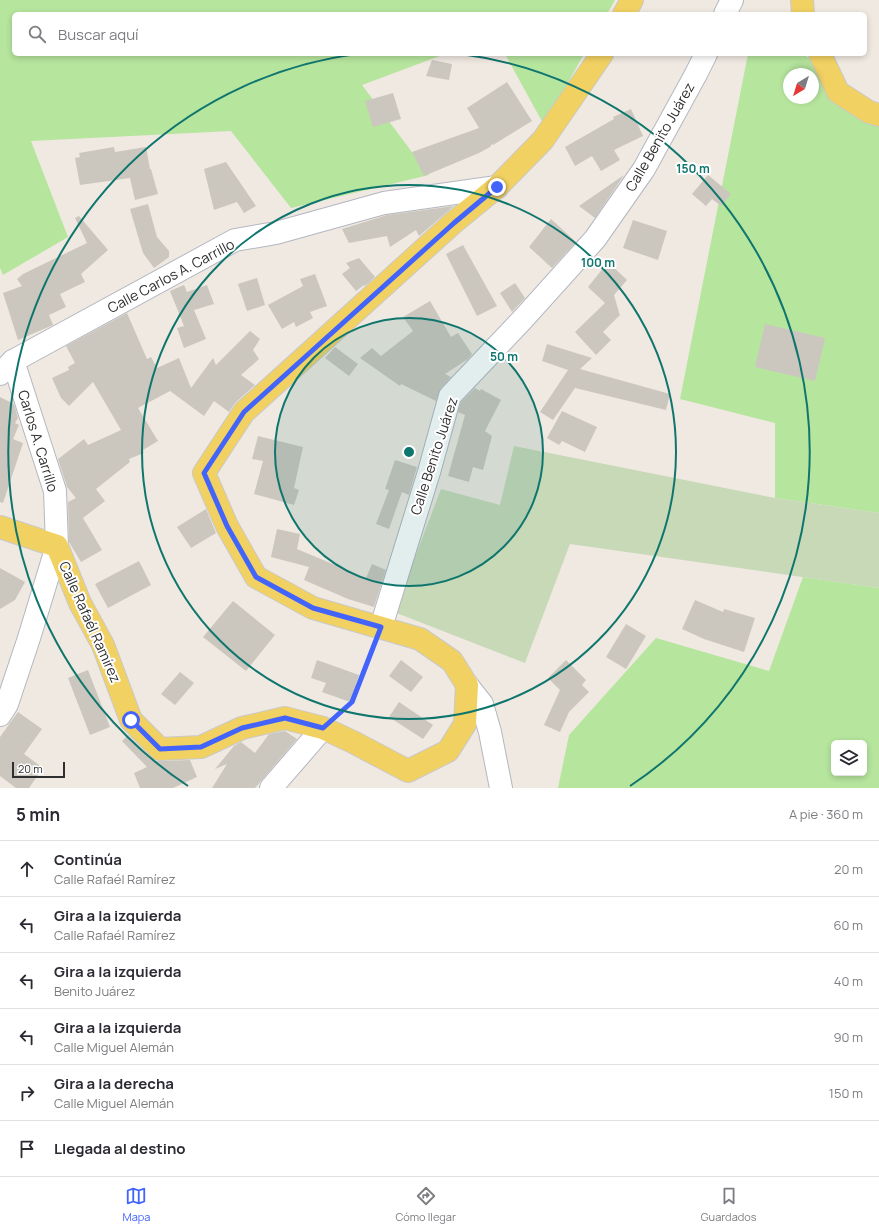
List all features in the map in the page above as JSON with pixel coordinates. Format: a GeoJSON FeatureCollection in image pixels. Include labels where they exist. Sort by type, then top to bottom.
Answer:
{"type":"FeatureCollection","features":[{"type":"Feature","properties":{"kind":"main road"},"geometry":{"type":"LineString","coordinates":[[625,12],[632,0]]}},
{"type":"Feature","properties":{"kind":"main road"},"geometry":{"type":"LineString","coordinates":[[802,0],[803,12]]}},
{"type":"Feature","properties":{"kind":"main road"},"geometry":{"type":"LineString","coordinates":[[467,685],[452,661],[420,639],[313,608],[256,577],[227,526],[204,473],[244,412],[454,223],[497,187],[543,140],[601,56]]}},
{"type":"Feature","properties":{"kind":"main road"},"geometry":{"type":"LineString","coordinates":[[821,56],[838,92],[870,112],[879,115]]}},
{"type":"Feature","properties":{"kind":"main road","name":"Calle Rafaél Ramírez"},"geometry":{"type":"LineString","coordinates":[[0,527],[57,546],[80,603],[104,644],[131,720],[160,749],[201,747],[242,728],[285,718],[323,728],[408,771],[448,751],[465,724],[467,685]]}},
{"type":"Feature","properties":{"kind":"street"},"geometry":{"type":"LineString","coordinates":[[726,12],[732,0]]}},
{"type":"Feature","properties":{"kind":"street","name":"Calle Benito Juárez"},"geometry":{"type":"LineString","coordinates":[[381,627],[429,472],[450,396],[523,319],[594,239],[644,169],[705,56]]}},
{"type":"Feature","properties":{"kind":"street","name":"Calle Carlos A. Carrillo"},"geometry":{"type":"LineString","coordinates":[[7,368],[235,240],[276,232],[384,203],[497,187]]}},
{"type":"Feature","properties":{"kind":"street","name":"Carlos A. Carrillo"},"geometry":{"type":"LineString","coordinates":[[7,368],[55,491],[57,546]]}},
{"type":"Feature","properties":{"kind":"street"},"geometry":{"type":"LineString","coordinates":[[0,715],[8,704],[57,546]]}},
{"type":"Feature","properties":{"kind":"street"},"geometry":{"type":"LineString","coordinates":[[467,685],[482,704],[490,732],[501,788]]}},
{"type":"Feature","properties":{"kind":"street"},"geometry":{"type":"LineString","coordinates":[[271,788],[323,728]]}},
{"type":"Feature","properties":{"kind":"path"},"geometry":{"type":"LineString","coordinates":[[323,728],[352,702],[381,627]]}},
{"type":"Feature","properties":{"kind":"green space"},"geometry":{"type":"Polygon","coordinates":[[[0,0],[615,0],[608,12],[12,12],[12,56],[440,56],[362,85],[429,175],[291,208],[231,131],[31,141],[68,237],[3,275],[0,268],[0,0]]]}},
{"type":"Feature","properties":{"kind":"green space"},"geometry":{"type":"Polygon","coordinates":[[[506,56],[583,56],[544,125],[506,56]]]}},
{"type":"Feature","properties":{"kind":"green space"},"geometry":{"type":"Polygon","coordinates":[[[748,56],[806,56],[879,106],[879,513],[775,498],[775,423],[680,399],[748,56]]]}},
{"type":"Feature","properties":{"kind":"green space"},"geometry":{"type":"Polygon","coordinates":[[[514,446],[775,498],[879,513],[879,588],[570,544],[525,663],[394,612],[441,489],[500,505],[514,446]]]}},
{"type":"Feature","properties":{"kind":"green space"},"geometry":{"type":"Polygon","coordinates":[[[803,577],[879,588],[879,788],[558,788],[569,735],[656,638],[769,671],[803,577]]]}},
{"type":"Feature","properties":{"kind":"building"},"geometry":{"type":"Polygon","coordinates":[[[432,60],[452,64],[449,80],[426,76],[432,60]]]}},
{"type":"Feature","properties":{"kind":"building"},"geometry":{"type":"Polygon","coordinates":[[[507,82],[532,121],[479,153],[424,176],[412,152],[479,128],[467,108],[507,82]]]}},
{"type":"Feature","properties":{"kind":"building"},"geometry":{"type":"Polygon","coordinates":[[[393,93],[401,119],[373,127],[365,101],[393,93]]]}},
{"type":"Feature","properties":{"kind":"building"},"geometry":{"type":"Polygon","coordinates":[[[631,109],[643,136],[614,150],[620,160],[601,171],[592,156],[575,166],[565,147],[614,119],[613,117],[631,109]]]}},
{"type":"Feature","properties":{"kind":"building"},"geometry":{"type":"Polygon","coordinates":[[[114,147],[115,152],[146,147],[150,169],[158,194],[135,200],[130,178],[80,185],[75,158],[80,157],[79,153],[114,147]]]}},
{"type":"Feature","properties":{"kind":"building"},"geometry":{"type":"Polygon","coordinates":[[[226,162],[256,206],[244,213],[237,202],[214,210],[204,169],[226,162]]]}},
{"type":"Feature","properties":{"kind":"building"},"geometry":{"type":"Polygon","coordinates":[[[624,175],[595,218],[579,206],[624,175]]]}},
{"type":"Feature","properties":{"kind":"building"},"geometry":{"type":"Polygon","coordinates":[[[708,175],[731,194],[721,206],[712,199],[706,206],[692,194],[708,175]]]}},
{"type":"Feature","properties":{"kind":"building"},"geometry":{"type":"Polygon","coordinates":[[[148,204],[157,237],[169,251],[169,257],[154,268],[143,253],[130,209],[148,204]]]}},
{"type":"Feature","properties":{"kind":"building"},"geometry":{"type":"Polygon","coordinates":[[[454,206],[419,236],[416,230],[390,247],[387,236],[349,243],[342,229],[387,215],[454,206]]]}},
{"type":"Feature","properties":{"kind":"building"},"geometry":{"type":"Polygon","coordinates":[[[79,216],[108,250],[81,274],[85,282],[60,294],[66,307],[49,315],[53,325],[18,340],[3,293],[22,286],[17,279],[23,274],[87,243],[75,218],[79,216]]]}},
{"type":"Feature","properties":{"kind":"building"},"geometry":{"type":"Polygon","coordinates":[[[551,219],[576,242],[552,268],[529,247],[551,219]]]}},
{"type":"Feature","properties":{"kind":"building"},"geometry":{"type":"Polygon","coordinates":[[[633,220],[667,231],[658,260],[623,248],[633,220]]]}},
{"type":"Feature","properties":{"kind":"building"},"geometry":{"type":"Polygon","coordinates":[[[463,245],[497,306],[477,316],[446,254],[463,245]]]}},
{"type":"Feature","properties":{"kind":"building"},"geometry":{"type":"Polygon","coordinates":[[[359,258],[375,277],[365,286],[364,285],[356,291],[342,274],[350,268],[346,263],[359,258]]]}},
{"type":"Feature","properties":{"kind":"building"},"geometry":{"type":"Polygon","coordinates":[[[608,262],[627,280],[614,295],[620,316],[603,332],[611,340],[596,355],[575,332],[605,303],[588,287],[608,262]]]}},
{"type":"Feature","properties":{"kind":"building"},"geometry":{"type":"Polygon","coordinates":[[[315,274],[327,306],[310,312],[313,318],[296,327],[294,322],[282,329],[268,305],[303,286],[300,279],[315,274]]]}},
{"type":"Feature","properties":{"kind":"building"},"geometry":{"type":"Polygon","coordinates":[[[257,278],[265,305],[247,311],[238,284],[257,278]]]}},
{"type":"Feature","properties":{"kind":"building"},"geometry":{"type":"Polygon","coordinates":[[[515,283],[525,298],[512,312],[500,293],[515,283]]]}},
{"type":"Feature","properties":{"kind":"building"},"geometry":{"type":"Polygon","coordinates":[[[184,285],[187,292],[207,285],[214,304],[194,310],[206,339],[184,348],[177,328],[184,326],[170,291],[184,285]]]}},
{"type":"Feature","properties":{"kind":"building"},"geometry":{"type":"Polygon","coordinates":[[[430,301],[451,337],[458,333],[472,354],[468,359],[445,374],[451,377],[441,388],[436,401],[401,384],[400,386],[360,358],[372,348],[381,356],[413,331],[403,317],[430,301]]]}},
{"type":"Feature","properties":{"kind":"building"},"geometry":{"type":"Polygon","coordinates":[[[127,313],[147,359],[151,357],[157,368],[179,358],[191,388],[213,358],[216,365],[250,331],[260,339],[253,350],[259,359],[241,375],[255,385],[235,403],[229,412],[214,401],[204,416],[170,391],[138,408],[158,441],[143,450],[144,453],[129,459],[130,462],[96,489],[105,501],[83,518],[102,550],[81,562],[69,542],[68,502],[76,498],[67,487],[58,459],[84,439],[88,445],[121,430],[93,382],[69,406],[61,398],[52,378],[69,370],[68,367],[75,363],[66,346],[127,313]]]}},
{"type":"Feature","properties":{"kind":"building"},"geometry":{"type":"Polygon","coordinates":[[[765,324],[825,338],[815,381],[755,367],[765,324]]]}},
{"type":"Feature","properties":{"kind":"building"},"geometry":{"type":"Polygon","coordinates":[[[547,344],[592,358],[580,369],[670,394],[666,410],[575,388],[553,420],[540,412],[568,370],[542,361],[547,344]]]}},
{"type":"Feature","properties":{"kind":"building"},"geometry":{"type":"Polygon","coordinates":[[[335,347],[358,364],[349,376],[325,358],[335,347]]]}},
{"type":"Feature","properties":{"kind":"building"},"geometry":{"type":"Polygon","coordinates":[[[475,388],[480,391],[481,389],[501,400],[485,431],[492,436],[483,470],[473,467],[469,482],[448,476],[465,415],[458,412],[461,402],[475,388]]]}},
{"type":"Feature","properties":{"kind":"building"},"geometry":{"type":"Polygon","coordinates":[[[0,397],[14,404],[18,418],[15,423],[19,425],[13,439],[23,443],[3,503],[0,502],[0,397]]]}},
{"type":"Feature","properties":{"kind":"building"},"geometry":{"type":"Polygon","coordinates":[[[562,411],[597,427],[585,452],[562,441],[559,445],[547,438],[562,411]]]}},
{"type":"Feature","properties":{"kind":"building"},"geometry":{"type":"Polygon","coordinates":[[[258,436],[303,447],[294,488],[299,490],[294,505],[254,494],[263,461],[252,459],[258,436]]]}},
{"type":"Feature","properties":{"kind":"building"},"geometry":{"type":"Polygon","coordinates":[[[395,460],[417,467],[409,495],[402,492],[389,529],[376,524],[389,490],[385,489],[395,460]]]}},
{"type":"Feature","properties":{"kind":"building"},"geometry":{"type":"Polygon","coordinates":[[[206,509],[216,533],[191,548],[177,527],[206,509]]]}},
{"type":"Feature","properties":{"kind":"building"},"geometry":{"type":"Polygon","coordinates":[[[277,529],[300,534],[297,549],[366,578],[372,564],[386,570],[374,607],[348,599],[304,580],[309,567],[271,557],[277,529]]]}},
{"type":"Feature","properties":{"kind":"building"},"geometry":{"type":"Polygon","coordinates":[[[139,561],[151,585],[108,608],[95,584],[139,561]]]}},
{"type":"Feature","properties":{"kind":"building"},"geometry":{"type":"Polygon","coordinates":[[[0,568],[25,582],[15,600],[0,609],[0,568]]]}},
{"type":"Feature","properties":{"kind":"building"},"geometry":{"type":"Polygon","coordinates":[[[695,600],[723,612],[724,609],[755,618],[744,652],[704,639],[682,629],[695,600]]]}},
{"type":"Feature","properties":{"kind":"building"},"geometry":{"type":"Polygon","coordinates":[[[233,601],[275,635],[246,671],[203,637],[233,601]]]}},
{"type":"Feature","properties":{"kind":"building"},"geometry":{"type":"Polygon","coordinates":[[[626,624],[646,636],[626,669],[606,657],[626,624]]]}},
{"type":"Feature","properties":{"kind":"building"},"geometry":{"type":"Polygon","coordinates":[[[317,660],[359,675],[350,702],[322,692],[326,683],[311,678],[317,660]]]}},
{"type":"Feature","properties":{"kind":"building"},"geometry":{"type":"Polygon","coordinates":[[[401,660],[423,677],[411,692],[389,676],[401,660]]]}},
{"type":"Feature","properties":{"kind":"building"},"geometry":{"type":"Polygon","coordinates":[[[566,660],[586,680],[582,685],[589,692],[569,712],[560,732],[544,725],[560,690],[548,678],[566,660]]]}},
{"type":"Feature","properties":{"kind":"building"},"geometry":{"type":"Polygon","coordinates":[[[88,670],[110,727],[90,735],[68,678],[88,670]]]}},
{"type":"Feature","properties":{"kind":"building"},"geometry":{"type":"Polygon","coordinates":[[[180,672],[194,683],[175,705],[161,694],[180,672]]]}},
{"type":"Feature","properties":{"kind":"building"},"geometry":{"type":"Polygon","coordinates":[[[399,702],[433,725],[423,739],[389,717],[399,702]]]}},
{"type":"Feature","properties":{"kind":"building"},"geometry":{"type":"Polygon","coordinates":[[[18,712],[42,729],[24,754],[43,768],[29,788],[16,788],[0,776],[0,737],[18,712]]]}},
{"type":"Feature","properties":{"kind":"building"},"geometry":{"type":"Polygon","coordinates":[[[285,731],[297,739],[255,788],[212,788],[227,764],[215,769],[234,746],[241,742],[255,753],[269,734],[285,731]]]}},
{"type":"Feature","properties":{"kind":"building"},"geometry":{"type":"Polygon","coordinates":[[[128,735],[155,761],[190,760],[197,777],[173,788],[140,788],[134,773],[147,767],[122,741],[128,735]]]}},
{"type":"Feature","properties":{"kind":"route"},"geometry":{"type":"LineString","coordinates":[[131,720],[160,749],[201,747],[242,728],[285,718],[323,728],[352,702],[381,627],[313,608],[256,577],[227,526],[204,473],[244,412],[454,223],[497,187]]}}]}
